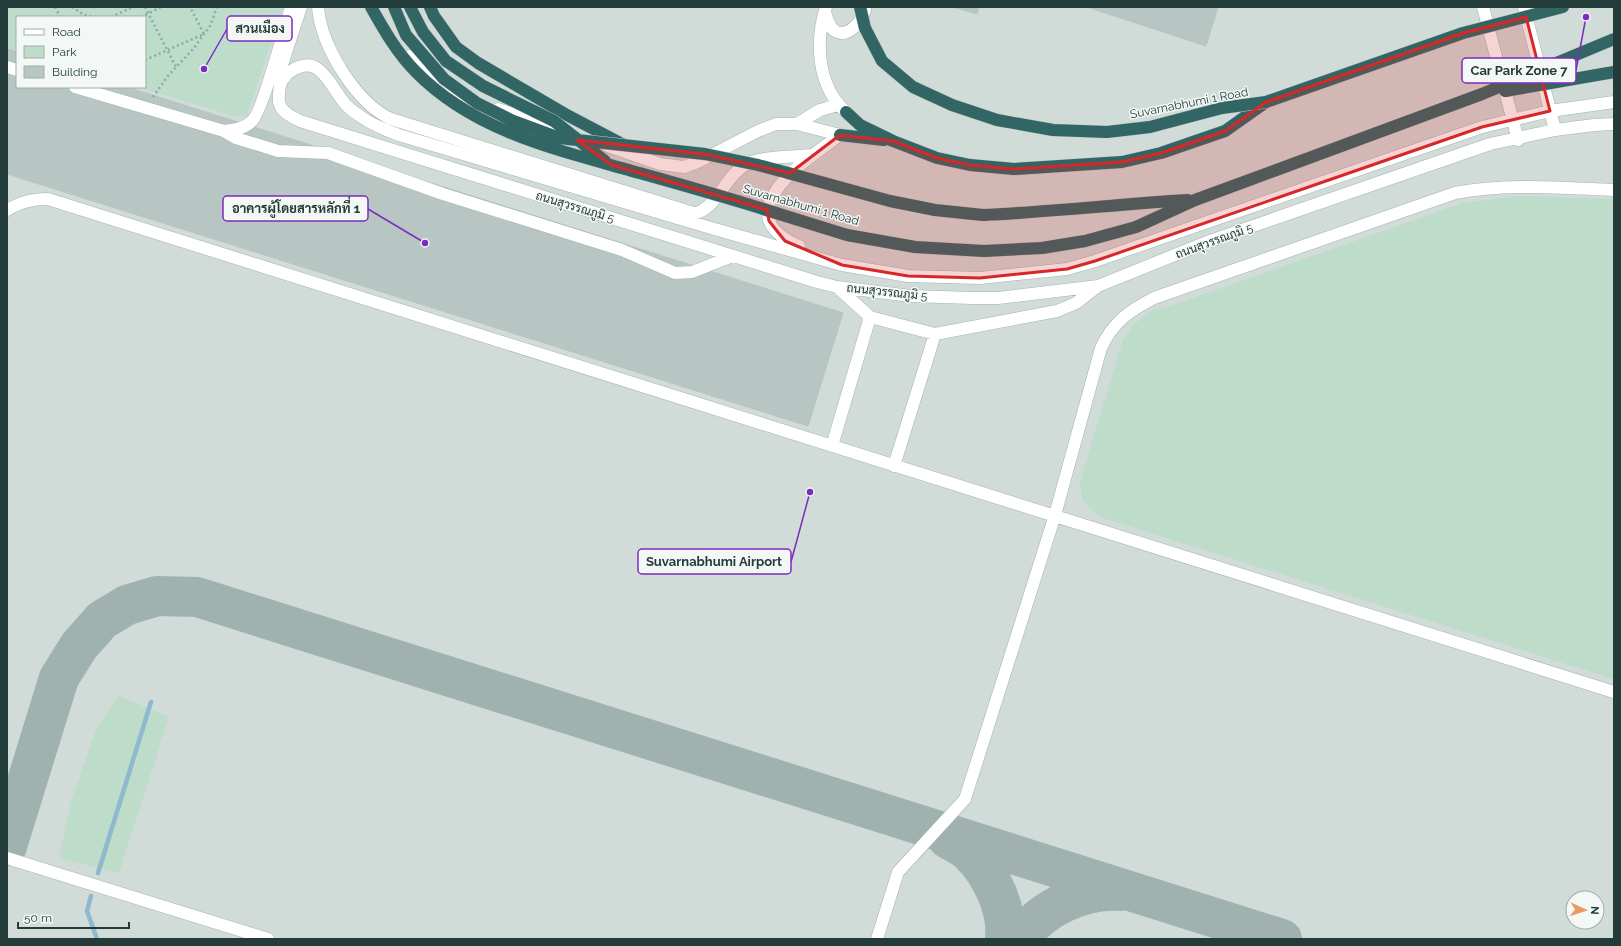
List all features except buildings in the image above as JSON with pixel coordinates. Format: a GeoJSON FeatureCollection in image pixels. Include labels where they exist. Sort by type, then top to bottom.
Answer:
{"type":"FeatureCollection","features":[{"type":"Feature","properties":{"kind":"highway","name":"Suvarnabhumi 1 Road"},"geometry":{"type":"LineString","coordinates":[[371,7],[387,35],[416,72],[449,99],[482,121],[540,144],[740,201],[847,235],[915,247],[984,251],[1042,248],[1085,241],[1136,227],[1195,200],[1482,94],[1614,72]]}},
{"type":"Feature","properties":{"kind":"highway","name":"Suvarnabhumi 1 Road"},"geometry":{"type":"LineString","coordinates":[[394,7],[406,35],[444,79],[477,103],[513,121],[559,138],[705,154],[758,165],[890,201],[935,210],[983,215],[1049,212],[1122,204],[1195,200]]}},
{"type":"Feature","properties":{"kind":"highway","name":"Suvarnabhumi 1 Road"},"geometry":{"type":"LineString","coordinates":[[410,7],[423,32],[446,61],[483,86],[554,121],[611,165]]}},
{"type":"Feature","properties":{"kind":"highway","name":"Suvarnabhumi 1 Road"},"geometry":{"type":"LineString","coordinates":[[430,7],[434,16],[456,47],[478,63],[565,114],[624,145]]}},
{"type":"Feature","properties":{"kind":"highway","name":"Suvarnabhumi 1 Road"},"geometry":{"type":"LineString","coordinates":[[860,7],[865,28],[882,61],[912,87],[952,105],[997,120],[1053,130],[1107,132],[1150,126],[1222,108],[1266,102],[1463,33],[1563,7]]}},
{"type":"Feature","properties":{"kind":"highway"},"geometry":{"type":"LineString","coordinates":[[1482,94],[1614,39]]}},
{"type":"Feature","properties":{"kind":"highway"},"geometry":{"type":"LineString","coordinates":[[842,108],[860,125],[894,141],[937,158],[970,165],[1014,169],[1122,162],[1161,153],[1224,131],[1266,102]]}},
{"type":"Feature","properties":{"kind":"highway"},"geometry":{"type":"LineString","coordinates":[[840,135],[894,141]]}},
{"type":"Feature","properties":{"kind":"street"},"geometry":{"type":"LineString","coordinates":[[224,131],[240,129],[254,121],[263,100],[291,7]]}},
{"type":"Feature","properties":{"kind":"street"},"geometry":{"type":"LineString","coordinates":[[278,84],[301,7]]}},
{"type":"Feature","properties":{"kind":"street"},"geometry":{"type":"LineString","coordinates":[[318,7],[330,46],[340,67],[358,95],[380,114],[391,119],[687,211],[698,213],[705,209],[734,174],[744,166],[766,160],[812,155]]}},
{"type":"Feature","properties":{"kind":"street"},"geometry":{"type":"LineString","coordinates":[[366,7],[373,18],[418,66],[435,82],[451,92],[660,164],[684,167],[758,131],[776,124],[797,124],[840,135]]}},
{"type":"Feature","properties":{"kind":"street"},"geometry":{"type":"LineString","coordinates":[[825,10],[830,26],[836,32],[845,33],[852,30],[864,15],[866,7]]}},
{"type":"Feature","properties":{"kind":"street"},"geometry":{"type":"LineString","coordinates":[[1483,7],[1518,140]]}},
{"type":"Feature","properties":{"kind":"street"},"geometry":{"type":"LineString","coordinates":[[1524,7],[1555,130]]}},
{"type":"Feature","properties":{"kind":"street"},"geometry":{"type":"LineString","coordinates":[[797,124],[820,110],[842,108],[824,81],[821,62],[820,32],[825,10]]}},
{"type":"Feature","properties":{"kind":"street","name":"ถนนสุวรรณภูมิ 5"},"geometry":{"type":"LineString","coordinates":[[263,100],[286,74],[296,68],[307,66],[316,68],[325,75],[345,104],[377,127],[711,228],[842,265],[908,276],[980,278],[1067,269],[1130,249],[1482,127],[1550,112],[1614,102]]}},
{"type":"Feature","properties":{"kind":"street","name":"ถนนสุวรรณภูมิ 5"},"geometry":{"type":"LineString","coordinates":[[272,68],[278,84],[279,104],[282,110],[287,115],[300,121],[837,287],[911,296],[998,298],[1098,286],[1207,242],[1490,144],[1518,140],[1555,130],[1614,124]]}},
{"type":"Feature","properties":{"kind":"street"},"geometry":{"type":"LineString","coordinates":[[78,88],[224,131],[236,138],[278,151],[328,153],[443,194],[622,250],[675,273],[692,272],[733,256]]}},
{"type":"Feature","properties":{"kind":"street","name":"ถนนสุวรรณภูมิ 5"},"geometry":{"type":"LineString","coordinates":[[840,135],[812,155],[784,179],[771,197],[768,212],[769,221],[776,233],[785,241],[842,265]]}},
{"type":"Feature","properties":{"kind":"street"},"geometry":{"type":"LineString","coordinates":[[877,939],[898,872],[965,799],[1055,515],[1101,348],[1108,334],[1134,308],[1154,298],[1455,193],[1477,189],[1519,186],[1614,190]]}},
{"type":"Feature","properties":{"kind":"street"},"geometry":{"type":"LineString","coordinates":[[7,210],[20,203],[34,199],[48,199],[1614,692]]}},
{"type":"Feature","properties":{"kind":"street"},"geometry":{"type":"LineString","coordinates":[[837,287],[870,317],[935,334],[1057,311],[1076,303],[1098,286]]}},
{"type":"Feature","properties":{"kind":"street"},"geometry":{"type":"LineString","coordinates":[[832,446],[870,317]]}},
{"type":"Feature","properties":{"kind":"street"},"geometry":{"type":"LineString","coordinates":[[894,466],[935,334]]}},
{"type":"Feature","properties":{"kind":"street"},"geometry":{"type":"LineString","coordinates":[[7,858],[268,939]]}},
{"type":"Feature","properties":{"kind":"path"},"geometry":{"type":"LineString","coordinates":[[55,7],[60,16]]}},
{"type":"Feature","properties":{"kind":"path"},"geometry":{"type":"LineString","coordinates":[[72,7],[84,15],[89,16]]}},
{"type":"Feature","properties":{"kind":"path"},"geometry":{"type":"LineString","coordinates":[[113,16],[133,7]]}},
{"type":"Feature","properties":{"kind":"path"},"geometry":{"type":"LineString","coordinates":[[145,7],[176,67]]}},
{"type":"Feature","properties":{"kind":"path"},"geometry":{"type":"LineString","coordinates":[[143,16],[161,7]]}},
{"type":"Feature","properties":{"kind":"path"},"geometry":{"type":"LineString","coordinates":[[190,7],[204,34]]}},
{"type":"Feature","properties":{"kind":"path"},"geometry":{"type":"LineString","coordinates":[[145,108],[210,26],[217,7]]}},
{"type":"Feature","properties":{"kind":"path"},"geometry":{"type":"LineString","coordinates":[[146,60],[204,34]]}},
{"type":"Feature","properties":{"kind":"highlighted area"},"geometry":{"type":"Polygon","coordinates":[[[1526,17],[1550,111],[1482,127],[1095,261],[1067,269],[980,278],[908,276],[842,265],[785,241],[769,221],[767,210],[611,165],[577,140],[705,154],[790,173],[840,135],[893,141],[937,158],[970,165],[1014,169],[1122,162],[1161,153],[1225,131],[1266,102],[1463,33],[1526,17]]]}},
{"type":"Feature","properties":{"kind":"shaded area"},"geometry":{"type":"Polygon","coordinates":[[[7,7],[1614,7],[1614,939],[7,939],[7,7]]]}},
{"type":"Feature","properties":{"kind":"green space"},"geometry":{"type":"Polygon","coordinates":[[[7,7],[283,7],[247,115],[234,116],[141,88],[146,88],[146,16],[16,16],[16,51],[7,48],[7,7]]]}},
{"type":"Feature","properties":{"kind":"green space"},"geometry":{"type":"Polygon","coordinates":[[[1520,196],[1614,199],[1614,679],[1100,517],[1082,500],[1080,482],[1123,340],[1133,325],[1151,311],[1176,304],[1463,203],[1520,196]]]}},
{"type":"Feature","properties":{"kind":"green space"},"geometry":{"type":"Polygon","coordinates":[[[119,696],[169,717],[119,873],[59,858],[71,801],[97,727],[119,696]]]}},
{"type":"Feature","properties":{"kind":"waterway"},"geometry":{"type":"LineString","coordinates":[[98,873],[151,702]]}},
{"type":"Feature","properties":{"kind":"waterway"},"geometry":{"type":"LineString","coordinates":[[91,896],[87,911],[97,939]]}},
{"type":"Feature","properties":{"kind":"taxiway"},"geometry":{"type":"LineString","coordinates":[[7,846],[59,678],[79,646],[102,620],[127,605],[157,596],[197,597],[1282,939]]}},
{"type":"Feature","properties":{"kind":"taxiway"},"geometry":{"type":"LineString","coordinates":[[948,839],[969,852],[991,881],[1001,904],[1004,916],[1005,939]]}},
{"type":"Feature","properties":{"kind":"taxiway"},"geometry":{"type":"LineString","coordinates":[[1020,939],[1039,918],[1064,902],[1093,893],[1121,891]]}},
{"type":"Feature","properties":{"kind":"place","name":"Car Park Zone 7"},"geometry":{"type":"Point","coordinates":[1586,17]}},
{"type":"Feature","properties":{"kind":"place","name":"สวนเมือง"},"geometry":{"type":"Point","coordinates":[204,69]}},
{"type":"Feature","properties":{"kind":"place","name":"อาคารผู้โดยสารหลักที่ 1"},"geometry":{"type":"Point","coordinates":[425,243]}},
{"type":"Feature","properties":{"kind":"place","name":"Suvarnabhumi Airport"},"geometry":{"type":"Point","coordinates":[810,492]}}]}
